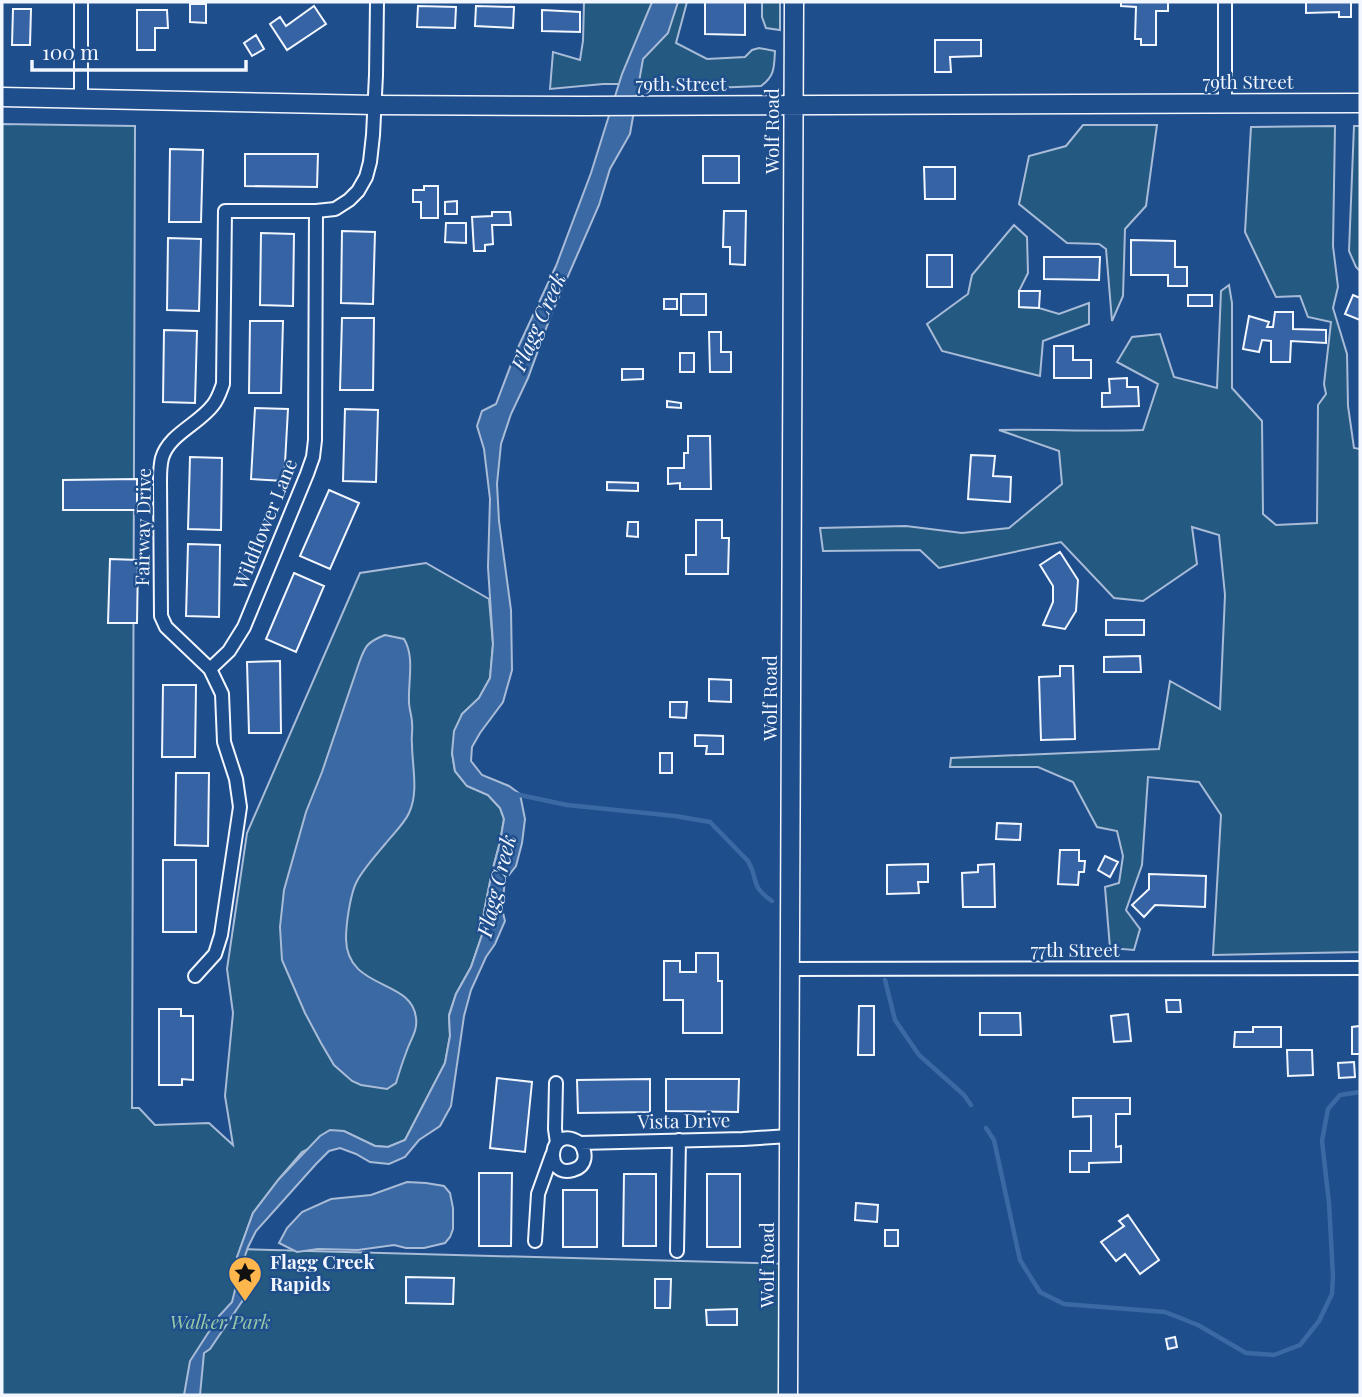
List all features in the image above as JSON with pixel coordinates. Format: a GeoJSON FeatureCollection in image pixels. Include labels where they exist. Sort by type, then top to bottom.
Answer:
{"type":"FeatureCollection","features":[{"type":"Feature","properties":{"kind":"street"},"geometry":{"type":"LineString","coordinates":[[81,2],[81,98]]}},
{"type":"Feature","properties":{"kind":"street","name":"Fairway Drive"},"geometry":{"type":"LineString","coordinates":[[195,976],[215,954],[221,935],[240,807],[236,779],[224,742],[222,694],[210,669],[166,627],[161,616],[162,460],[173,441],[212,408],[223,384],[225,211],[335,209],[349,201],[366,177],[370,162],[374,105],[377,2]]}},
{"type":"Feature","properties":{"kind":"street","name":"Wolf Road"},"geometry":{"type":"LineString","coordinates":[[788,1395],[794,2]]}},
{"type":"Feature","properties":{"kind":"street"},"geometry":{"type":"LineString","coordinates":[[1225,2],[1225,103]]}},
{"type":"Feature","properties":{"kind":"street","name":"79th Street"},"geometry":{"type":"LineString","coordinates":[[2,97],[374,105],[582,106],[1360,103]]}},
{"type":"Feature","properties":{"kind":"street","name":"Wildflower Lane"},"geometry":{"type":"LineString","coordinates":[[210,669],[229,651],[244,627],[313,457],[316,211]]}},
{"type":"Feature","properties":{"kind":"street","name":"77th Street"},"geometry":{"type":"LineString","coordinates":[[790,969],[1360,968]]}},
{"type":"Feature","properties":{"kind":"street"},"geometry":{"type":"LineString","coordinates":[[556,1083],[553,1161],[557,1167],[569,1171],[581,1166],[586,1154],[580,1143]]}},
{"type":"Feature","properties":{"kind":"street","name":"Vista Drive"},"geometry":{"type":"LineString","coordinates":[[554,1149],[562,1139],[569,1138],[580,1143],[789,1136]]}},
{"type":"Feature","properties":{"kind":"street"},"geometry":{"type":"LineString","coordinates":[[677,1251],[679,1140]]}},
{"type":"Feature","properties":{"kind":"street"},"geometry":{"type":"LineString","coordinates":[[535,1241],[538,1194],[554,1149]]}},
{"type":"Feature","properties":{"kind":"green space"},"geometry":{"type":"Polygon","coordinates":[[[584,2],[687,2],[676,43],[707,59],[745,57],[752,50],[759,48],[775,51],[773,71],[761,86],[688,89],[652,84],[603,84],[550,89],[553,52],[580,60],[584,2]]]}},
{"type":"Feature","properties":{"kind":"green space"},"geometry":{"type":"Polygon","coordinates":[[[762,2],[780,2],[780,30],[766,28],[762,17],[762,2]]]}},
{"type":"Feature","properties":{"kind":"green space","name":"Walker Park"},"geometry":{"type":"Polygon","coordinates":[[[2,124],[135,126],[132,1108],[139,1108],[155,1125],[209,1123],[233,1145],[225,1096],[233,1013],[227,969],[247,833],[360,573],[426,563],[489,599],[493,644],[490,678],[479,698],[462,714],[452,753],[455,771],[467,786],[488,795],[500,808],[504,819],[484,912],[482,935],[449,1015],[450,1036],[445,1063],[405,1140],[388,1147],[375,1146],[344,1131],[302,1152],[253,1213],[240,1249],[788,1264],[786,1395],[2,1395],[2,124]]]}},
{"type":"Feature","properties":{"kind":"green space"},"geometry":{"type":"Polygon","coordinates":[[[1083,125],[1157,125],[1146,206],[1125,229],[1123,296],[1112,321],[1106,249],[1099,244],[1067,243],[1019,204],[1029,156],[1066,146],[1083,125]]]}},
{"type":"Feature","properties":{"kind":"green space"},"geometry":{"type":"Polygon","coordinates":[[[1335,126],[1333,246],[1338,287],[1333,308],[1347,354],[1348,406],[1354,448],[1360,449],[1360,952],[1213,955],[1221,815],[1199,782],[1148,777],[1142,865],[1126,910],[1140,929],[1134,950],[1110,948],[1105,887],[1119,883],[1123,856],[1117,831],[1097,827],[1073,782],[1038,767],[950,767],[951,758],[1159,749],[1170,681],[1220,709],[1225,595],[1219,535],[1192,527],[1197,564],[1143,601],[1114,598],[1061,542],[939,568],[920,550],[823,551],[820,528],[906,526],[962,533],[1009,528],[1062,484],[1059,451],[999,430],[1143,430],[1158,384],[1117,362],[1132,337],[1160,334],[1174,377],[1217,388],[1221,291],[1229,285],[1232,303],[1232,388],[1262,421],[1263,514],[1276,525],[1317,523],[1318,405],[1326,394],[1324,384],[1331,322],[1308,317],[1300,296],[1276,297],[1245,232],[1251,127],[1335,126]]]}},
{"type":"Feature","properties":{"kind":"green space"},"geometry":{"type":"Polygon","coordinates":[[[1354,126],[1360,126],[1360,271],[1349,251],[1354,126]]]}},
{"type":"Feature","properties":{"kind":"green space"},"geometry":{"type":"Polygon","coordinates":[[[1014,225],[1027,237],[1028,273],[1019,291],[1019,307],[1039,308],[1059,314],[1089,303],[1089,324],[1043,341],[1040,376],[942,351],[927,324],[968,294],[972,275],[1014,225]]]}},
{"type":"Feature","properties":{"kind":"water","name":"Flagg Creek"},"geometry":{"type":"Polygon","coordinates":[[[652,2],[678,2],[668,33],[643,59],[630,134],[610,169],[599,205],[551,315],[501,444],[497,484],[511,610],[512,670],[503,702],[472,747],[471,761],[482,775],[509,786],[520,794],[525,819],[516,866],[505,880],[502,909],[505,921],[471,990],[464,1016],[451,1106],[440,1126],[419,1140],[405,1157],[389,1164],[370,1162],[340,1148],[329,1151],[316,1164],[256,1231],[244,1259],[247,1294],[210,1349],[204,1353],[200,1395],[184,1395],[190,1361],[219,1316],[232,1302],[236,1286],[237,1257],[253,1213],[279,1179],[320,1136],[330,1130],[344,1131],[375,1146],[388,1147],[405,1140],[445,1063],[450,1036],[449,1016],[482,935],[484,912],[504,819],[500,808],[488,795],[467,786],[455,771],[452,753],[454,731],[462,714],[479,698],[490,678],[493,644],[488,567],[490,499],[484,449],[477,426],[482,411],[496,404],[515,354],[556,266],[591,173],[622,74],[652,2]]]}},
{"type":"Feature","properties":{"kind":"water"},"geometry":{"type":"Polygon","coordinates":[[[385,635],[404,639],[409,653],[414,796],[404,821],[357,881],[352,894],[346,939],[349,956],[357,968],[404,996],[412,1005],[416,1018],[415,1031],[396,1083],[387,1089],[352,1081],[334,1065],[305,1013],[282,960],[280,927],[284,890],[306,812],[359,663],[368,645],[385,635]]]}},
{"type":"Feature","properties":{"kind":"water"},"geometry":{"type":"Polygon","coordinates":[[[407,1182],[444,1186],[450,1193],[453,1229],[445,1243],[424,1248],[394,1245],[358,1250],[318,1249],[297,1252],[279,1243],[287,1228],[302,1212],[331,1199],[371,1195],[407,1182]]]}},
{"type":"Feature","properties":{"kind":"building"},"geometry":{"type":"Polygon","coordinates":[[[705,2],[745,2],[745,35],[705,34],[705,2]]]}},
{"type":"Feature","properties":{"kind":"building"},"geometry":{"type":"Polygon","coordinates":[[[1121,2],[1168,2],[1168,11],[1156,11],[1156,45],[1141,45],[1141,39],[1135,39],[1136,7],[1121,6],[1121,2]]]}},
{"type":"Feature","properties":{"kind":"building"},"geometry":{"type":"Polygon","coordinates":[[[1306,2],[1351,2],[1351,17],[1339,17],[1339,12],[1306,13],[1306,2]]]}},
{"type":"Feature","properties":{"kind":"building"},"geometry":{"type":"Polygon","coordinates":[[[190,4],[206,4],[206,23],[190,22],[190,4]]]}},
{"type":"Feature","properties":{"kind":"building"},"geometry":{"type":"Polygon","coordinates":[[[314,6],[326,24],[287,50],[270,24],[280,17],[286,26],[314,6]]]}},
{"type":"Feature","properties":{"kind":"building"},"geometry":{"type":"Polygon","coordinates":[[[418,6],[456,7],[455,28],[417,27],[418,6]]]}},
{"type":"Feature","properties":{"kind":"building"},"geometry":{"type":"Polygon","coordinates":[[[476,6],[514,7],[513,28],[475,26],[476,6]]]}},
{"type":"Feature","properties":{"kind":"building"},"geometry":{"type":"Polygon","coordinates":[[[13,9],[31,9],[30,45],[12,45],[13,9]]]}},
{"type":"Feature","properties":{"kind":"building"},"geometry":{"type":"Polygon","coordinates":[[[137,10],[167,10],[168,28],[155,28],[155,50],[137,50],[137,10]]]}},
{"type":"Feature","properties":{"kind":"building"},"geometry":{"type":"Polygon","coordinates":[[[542,10],[580,12],[580,32],[542,31],[542,10]]]}},
{"type":"Feature","properties":{"kind":"building"},"geometry":{"type":"Polygon","coordinates":[[[256,35],[264,49],[252,56],[244,43],[256,35]]]}},
{"type":"Feature","properties":{"kind":"building"},"geometry":{"type":"Polygon","coordinates":[[[935,40],[981,40],[981,56],[950,57],[951,72],[935,72],[935,40]]]}},
{"type":"Feature","properties":{"kind":"building"},"geometry":{"type":"Polygon","coordinates":[[[170,149],[203,150],[201,222],[169,222],[170,149]]]}},
{"type":"Feature","properties":{"kind":"building"},"geometry":{"type":"Polygon","coordinates":[[[245,154],[318,154],[317,187],[245,186],[245,154]]]}},
{"type":"Feature","properties":{"kind":"building"},"geometry":{"type":"Polygon","coordinates":[[[703,156],[739,156],[739,183],[703,183],[703,156]]]}},
{"type":"Feature","properties":{"kind":"building"},"geometry":{"type":"Polygon","coordinates":[[[924,167],[955,167],[955,199],[925,199],[924,167]]]}},
{"type":"Feature","properties":{"kind":"building"},"geometry":{"type":"Polygon","coordinates":[[[424,186],[438,186],[438,218],[421,218],[421,202],[413,202],[413,190],[424,190],[424,186]]]}},
{"type":"Feature","properties":{"kind":"building"},"geometry":{"type":"Polygon","coordinates":[[[457,201],[457,214],[445,214],[445,202],[457,201]]]}},
{"type":"Feature","properties":{"kind":"building"},"geometry":{"type":"Polygon","coordinates":[[[724,211],[746,211],[745,265],[730,264],[730,247],[723,247],[724,211]]]}},
{"type":"Feature","properties":{"kind":"building"},"geometry":{"type":"Polygon","coordinates":[[[492,212],[510,212],[511,225],[492,225],[493,244],[485,245],[485,251],[474,251],[472,217],[492,216],[492,212]]]}},
{"type":"Feature","properties":{"kind":"building"},"geometry":{"type":"Polygon","coordinates":[[[446,223],[466,223],[466,243],[445,242],[446,223]]]}},
{"type":"Feature","properties":{"kind":"building"},"geometry":{"type":"Polygon","coordinates":[[[342,231],[375,232],[373,304],[341,303],[342,231]]]}},
{"type":"Feature","properties":{"kind":"building"},"geometry":{"type":"Polygon","coordinates":[[[261,233],[294,234],[293,306],[260,305],[261,233]]]}},
{"type":"Feature","properties":{"kind":"building"},"geometry":{"type":"Polygon","coordinates":[[[168,238],[201,239],[199,311],[167,310],[168,238]]]}},
{"type":"Feature","properties":{"kind":"building"},"geometry":{"type":"Polygon","coordinates":[[[1131,240],[1175,241],[1175,267],[1187,267],[1187,286],[1168,286],[1168,275],[1131,275],[1131,240]]]}},
{"type":"Feature","properties":{"kind":"building"},"geometry":{"type":"Polygon","coordinates":[[[927,255],[952,255],[952,287],[927,287],[927,255]]]}},
{"type":"Feature","properties":{"kind":"building"},"geometry":{"type":"Polygon","coordinates":[[[1044,257],[1100,257],[1099,280],[1044,279],[1044,257]]]}},
{"type":"Feature","properties":{"kind":"building"},"geometry":{"type":"Polygon","coordinates":[[[1019,291],[1040,291],[1039,308],[1019,307],[1019,291]]]}},
{"type":"Feature","properties":{"kind":"building"},"geometry":{"type":"Polygon","coordinates":[[[681,294],[706,294],[706,315],[681,315],[681,294]]]}},
{"type":"Feature","properties":{"kind":"building"},"geometry":{"type":"Polygon","coordinates":[[[1188,295],[1212,295],[1212,306],[1188,306],[1188,295]]]}},
{"type":"Feature","properties":{"kind":"building"},"geometry":{"type":"Polygon","coordinates":[[[1353,295],[1360,298],[1360,320],[1345,314],[1353,295]]]}},
{"type":"Feature","properties":{"kind":"building"},"geometry":{"type":"Polygon","coordinates":[[[664,299],[677,299],[677,309],[664,309],[664,299]]]}},
{"type":"Feature","properties":{"kind":"building"},"geometry":{"type":"Polygon","coordinates":[[[1275,312],[1293,312],[1293,329],[1326,330],[1326,343],[1291,341],[1290,362],[1271,362],[1271,341],[1262,340],[1259,352],[1243,349],[1249,316],[1269,322],[1267,327],[1273,327],[1275,312]]]}},
{"type":"Feature","properties":{"kind":"building"},"geometry":{"type":"Polygon","coordinates":[[[342,318],[374,318],[373,390],[340,390],[342,318]]]}},
{"type":"Feature","properties":{"kind":"building"},"geometry":{"type":"Polygon","coordinates":[[[250,321],[283,321],[281,393],[249,393],[250,321]]]}},
{"type":"Feature","properties":{"kind":"building"},"geometry":{"type":"Polygon","coordinates":[[[164,330],[197,331],[195,403],[163,402],[164,330]]]}},
{"type":"Feature","properties":{"kind":"building"},"geometry":{"type":"Polygon","coordinates":[[[709,332],[721,332],[721,352],[731,352],[731,372],[710,372],[709,332]]]}},
{"type":"Feature","properties":{"kind":"building"},"geometry":{"type":"Polygon","coordinates":[[[1054,346],[1073,346],[1073,360],[1091,360],[1091,378],[1054,378],[1054,346]]]}},
{"type":"Feature","properties":{"kind":"building"},"geometry":{"type":"Polygon","coordinates":[[[680,353],[694,353],[694,372],[680,372],[680,353]]]}},
{"type":"Feature","properties":{"kind":"building"},"geometry":{"type":"Polygon","coordinates":[[[622,369],[643,369],[643,379],[622,380],[622,369]]]}},
{"type":"Feature","properties":{"kind":"building"},"geometry":{"type":"Polygon","coordinates":[[[1127,378],[1127,387],[1138,387],[1139,406],[1102,407],[1102,393],[1110,393],[1109,379],[1127,378]]]}},
{"type":"Feature","properties":{"kind":"building"},"geometry":{"type":"Polygon","coordinates":[[[667,401],[681,403],[681,408],[667,407],[667,401]]]}},
{"type":"Feature","properties":{"kind":"building"},"geometry":{"type":"Polygon","coordinates":[[[255,408],[288,409],[284,481],[251,479],[255,408]]]}},
{"type":"Feature","properties":{"kind":"building"},"geometry":{"type":"Polygon","coordinates":[[[345,409],[378,410],[376,482],[343,481],[345,409]]]}},
{"type":"Feature","properties":{"kind":"building"},"geometry":{"type":"Polygon","coordinates":[[[688,436],[710,436],[711,489],[680,489],[680,483],[668,484],[668,468],[684,468],[684,453],[688,453],[688,436]]]}},
{"type":"Feature","properties":{"kind":"building"},"geometry":{"type":"Polygon","coordinates":[[[971,455],[995,456],[993,476],[1011,477],[1010,502],[968,499],[971,455]]]}},
{"type":"Feature","properties":{"kind":"building"},"geometry":{"type":"Polygon","coordinates":[[[190,457],[222,458],[221,530],[188,529],[190,457]]]}},
{"type":"Feature","properties":{"kind":"building"},"geometry":{"type":"Polygon","coordinates":[[[137,479],[137,510],[63,510],[63,480],[137,479]]]}},
{"type":"Feature","properties":{"kind":"building"},"geometry":{"type":"Polygon","coordinates":[[[607,482],[638,483],[638,491],[607,490],[607,482]]]}},
{"type":"Feature","properties":{"kind":"building"},"geometry":{"type":"Polygon","coordinates":[[[329,490],[359,503],[330,569],[300,556],[329,490]]]}},
{"type":"Feature","properties":{"kind":"building"},"geometry":{"type":"Polygon","coordinates":[[[696,520],[722,520],[722,538],[729,538],[728,574],[686,574],[686,555],[696,555],[696,520]]]}},
{"type":"Feature","properties":{"kind":"building"},"geometry":{"type":"Polygon","coordinates":[[[628,522],[638,522],[638,537],[627,536],[628,522]]]}},
{"type":"Feature","properties":{"kind":"building"},"geometry":{"type":"Polygon","coordinates":[[[188,544],[220,545],[219,617],[186,616],[188,544]]]}},
{"type":"Feature","properties":{"kind":"building"},"geometry":{"type":"Polygon","coordinates":[[[1060,552],[1078,580],[1076,611],[1065,629],[1043,625],[1053,602],[1053,586],[1040,565],[1060,552]]]}},
{"type":"Feature","properties":{"kind":"building"},"geometry":{"type":"Polygon","coordinates":[[[110,559],[138,560],[137,623],[108,623],[110,559]]]}},
{"type":"Feature","properties":{"kind":"building"},"geometry":{"type":"Polygon","coordinates":[[[294,573],[324,586],[296,652],[266,639],[294,573]]]}},
{"type":"Feature","properties":{"kind":"building"},"geometry":{"type":"Polygon","coordinates":[[[1106,620],[1144,620],[1144,635],[1106,635],[1106,620]]]}},
{"type":"Feature","properties":{"kind":"building"},"geometry":{"type":"Polygon","coordinates":[[[1140,656],[1141,672],[1104,672],[1104,657],[1140,656]]]}},
{"type":"Feature","properties":{"kind":"building"},"geometry":{"type":"Polygon","coordinates":[[[280,661],[281,733],[249,733],[247,662],[280,661]]]}},
{"type":"Feature","properties":{"kind":"building"},"geometry":{"type":"Polygon","coordinates":[[[1060,666],[1073,666],[1075,739],[1041,740],[1039,677],[1060,676],[1060,666]]]}},
{"type":"Feature","properties":{"kind":"building"},"geometry":{"type":"Polygon","coordinates":[[[709,679],[731,680],[731,702],[709,701],[709,679]]]}},
{"type":"Feature","properties":{"kind":"building"},"geometry":{"type":"Polygon","coordinates":[[[163,685],[196,685],[195,757],[162,757],[163,685]]]}},
{"type":"Feature","properties":{"kind":"building"},"geometry":{"type":"Polygon","coordinates":[[[670,702],[687,702],[686,718],[670,717],[670,702]]]}},
{"type":"Feature","properties":{"kind":"building"},"geometry":{"type":"Polygon","coordinates":[[[695,735],[723,736],[723,754],[706,754],[707,746],[695,746],[695,735]]]}},
{"type":"Feature","properties":{"kind":"building"},"geometry":{"type":"Polygon","coordinates":[[[660,753],[672,753],[672,773],[660,773],[660,753]]]}},
{"type":"Feature","properties":{"kind":"building"},"geometry":{"type":"Polygon","coordinates":[[[176,773],[209,773],[208,846],[175,845],[176,773]]]}},
{"type":"Feature","properties":{"kind":"building"},"geometry":{"type":"Polygon","coordinates":[[[997,823],[1021,824],[1020,840],[996,839],[997,823]]]}},
{"type":"Feature","properties":{"kind":"building"},"geometry":{"type":"Polygon","coordinates":[[[1060,850],[1079,850],[1079,861],[1085,861],[1084,872],[1079,872],[1078,885],[1058,884],[1060,850]]]}},
{"type":"Feature","properties":{"kind":"building"},"geometry":{"type":"Polygon","coordinates":[[[1105,856],[1118,862],[1110,877],[1098,870],[1105,856]]]}},
{"type":"Feature","properties":{"kind":"building"},"geometry":{"type":"Polygon","coordinates":[[[163,860],[196,860],[196,932],[163,932],[163,860]]]}},
{"type":"Feature","properties":{"kind":"building"},"geometry":{"type":"Polygon","coordinates":[[[928,864],[928,882],[918,882],[919,893],[887,894],[887,865],[928,864]]]}},
{"type":"Feature","properties":{"kind":"building"},"geometry":{"type":"Polygon","coordinates":[[[994,864],[995,907],[963,907],[962,873],[978,872],[978,865],[994,864]]]}},
{"type":"Feature","properties":{"kind":"building"},"geometry":{"type":"Polygon","coordinates":[[[1149,874],[1206,876],[1205,907],[1155,905],[1144,917],[1132,905],[1149,889],[1149,874]]]}},
{"type":"Feature","properties":{"kind":"building"},"geometry":{"type":"Polygon","coordinates":[[[696,953],[718,953],[718,981],[722,981],[722,1033],[683,1033],[683,1000],[664,1000],[664,961],[680,961],[680,972],[696,972],[696,953]]]}},
{"type":"Feature","properties":{"kind":"building"},"geometry":{"type":"Polygon","coordinates":[[[1166,1000],[1180,1000],[1181,1012],[1167,1012],[1166,1000]]]}},
{"type":"Feature","properties":{"kind":"building"},"geometry":{"type":"Polygon","coordinates":[[[859,1006],[874,1006],[874,1055],[858,1055],[859,1006]]]}},
{"type":"Feature","properties":{"kind":"building"},"geometry":{"type":"Polygon","coordinates":[[[159,1009],[181,1009],[181,1016],[193,1016],[193,1080],[182,1079],[182,1085],[159,1085],[159,1009]]]}},
{"type":"Feature","properties":{"kind":"building"},"geometry":{"type":"Polygon","coordinates":[[[980,1013],[1020,1013],[1021,1035],[980,1035],[980,1013]]]}},
{"type":"Feature","properties":{"kind":"building"},"geometry":{"type":"Polygon","coordinates":[[[1128,1014],[1131,1041],[1114,1042],[1111,1016],[1128,1014]]]}},
{"type":"Feature","properties":{"kind":"building"},"geometry":{"type":"Polygon","coordinates":[[[1360,1026],[1360,1054],[1352,1054],[1352,1027],[1360,1026]]]}},
{"type":"Feature","properties":{"kind":"building"},"geometry":{"type":"Polygon","coordinates":[[[1253,1027],[1281,1027],[1281,1047],[1234,1047],[1235,1032],[1253,1032],[1253,1027]]]}},
{"type":"Feature","properties":{"kind":"building"},"geometry":{"type":"Polygon","coordinates":[[[1287,1050],[1312,1050],[1313,1075],[1288,1076],[1287,1050]]]}},
{"type":"Feature","properties":{"kind":"building"},"geometry":{"type":"Polygon","coordinates":[[[1354,1062],[1355,1077],[1339,1078],[1338,1063],[1354,1062]]]}},
{"type":"Feature","properties":{"kind":"building"},"geometry":{"type":"Polygon","coordinates":[[[497,1078],[532,1082],[525,1152],[490,1148],[497,1078]]]}},
{"type":"Feature","properties":{"kind":"building"},"geometry":{"type":"Polygon","coordinates":[[[650,1079],[650,1112],[578,1113],[577,1080],[650,1079]]]}},
{"type":"Feature","properties":{"kind":"building"},"geometry":{"type":"Polygon","coordinates":[[[666,1079],[739,1079],[738,1112],[666,1111],[666,1079]]]}},
{"type":"Feature","properties":{"kind":"building"},"geometry":{"type":"Polygon","coordinates":[[[1073,1098],[1130,1098],[1130,1114],[1116,1114],[1116,1147],[1121,1146],[1121,1162],[1089,1163],[1089,1172],[1070,1172],[1070,1151],[1091,1151],[1091,1116],[1073,1117],[1073,1098]]]}},
{"type":"Feature","properties":{"kind":"building"},"geometry":{"type":"Polygon","coordinates":[[[479,1173],[512,1173],[511,1246],[479,1246],[479,1173]]]}},
{"type":"Feature","properties":{"kind":"building"},"geometry":{"type":"Polygon","coordinates":[[[624,1174],[656,1174],[656,1246],[623,1246],[624,1174]]]}},
{"type":"Feature","properties":{"kind":"building"},"geometry":{"type":"Polygon","coordinates":[[[707,1174],[740,1174],[740,1247],[707,1247],[707,1174]]]}},
{"type":"Feature","properties":{"kind":"building"},"geometry":{"type":"Polygon","coordinates":[[[563,1190],[597,1190],[597,1247],[563,1247],[563,1190]]]}},
{"type":"Feature","properties":{"kind":"building"},"geometry":{"type":"Polygon","coordinates":[[[856,1203],[878,1205],[877,1222],[855,1220],[856,1203]]]}},
{"type":"Feature","properties":{"kind":"building"},"geometry":{"type":"Polygon","coordinates":[[[1128,1215],[1159,1260],[1140,1274],[1125,1254],[1116,1261],[1101,1242],[1124,1226],[1119,1221],[1128,1215]]]}},
{"type":"Feature","properties":{"kind":"building"},"geometry":{"type":"Polygon","coordinates":[[[885,1230],[898,1230],[898,1246],[885,1246],[885,1230]]]}},
{"type":"Feature","properties":{"kind":"building"},"geometry":{"type":"Polygon","coordinates":[[[406,1277],[454,1278],[453,1304],[406,1303],[406,1277]]]}},
{"type":"Feature","properties":{"kind":"building"},"geometry":{"type":"Polygon","coordinates":[[[655,1279],[671,1279],[670,1308],[655,1308],[655,1279]]]}},
{"type":"Feature","properties":{"kind":"building"},"geometry":{"type":"Polygon","coordinates":[[[737,1309],[737,1325],[707,1325],[706,1310],[737,1309]]]}},
{"type":"Feature","properties":{"kind":"building"},"geometry":{"type":"Polygon","coordinates":[[[1175,1337],[1177,1347],[1168,1349],[1166,1339],[1175,1337]]]}},
{"type":"Feature","properties":{"kind":"waterway"},"geometry":{"type":"LineString","coordinates":[[515,794],[567,805],[710,822],[748,861],[757,886],[772,901]]}},
{"type":"Feature","properties":{"kind":"waterway"},"geometry":{"type":"LineString","coordinates":[[885,980],[895,1020],[919,1055],[964,1095],[971,1105]]}},
{"type":"Feature","properties":{"kind":"waterway"},"geometry":{"type":"LineString","coordinates":[[986,1128],[994,1140],[1020,1260],[1040,1292],[1064,1304],[1165,1312],[1198,1325],[1246,1353],[1274,1355],[1300,1345],[1319,1321],[1332,1294],[1329,1203],[1322,1141],[1328,1109],[1340,1095],[1360,1092]]}},
{"type":"Feature","properties":{"kind":"place","name":"Flagg Creek Rapids"},"geometry":{"type":"Point","coordinates":[245,1303]}}]}
